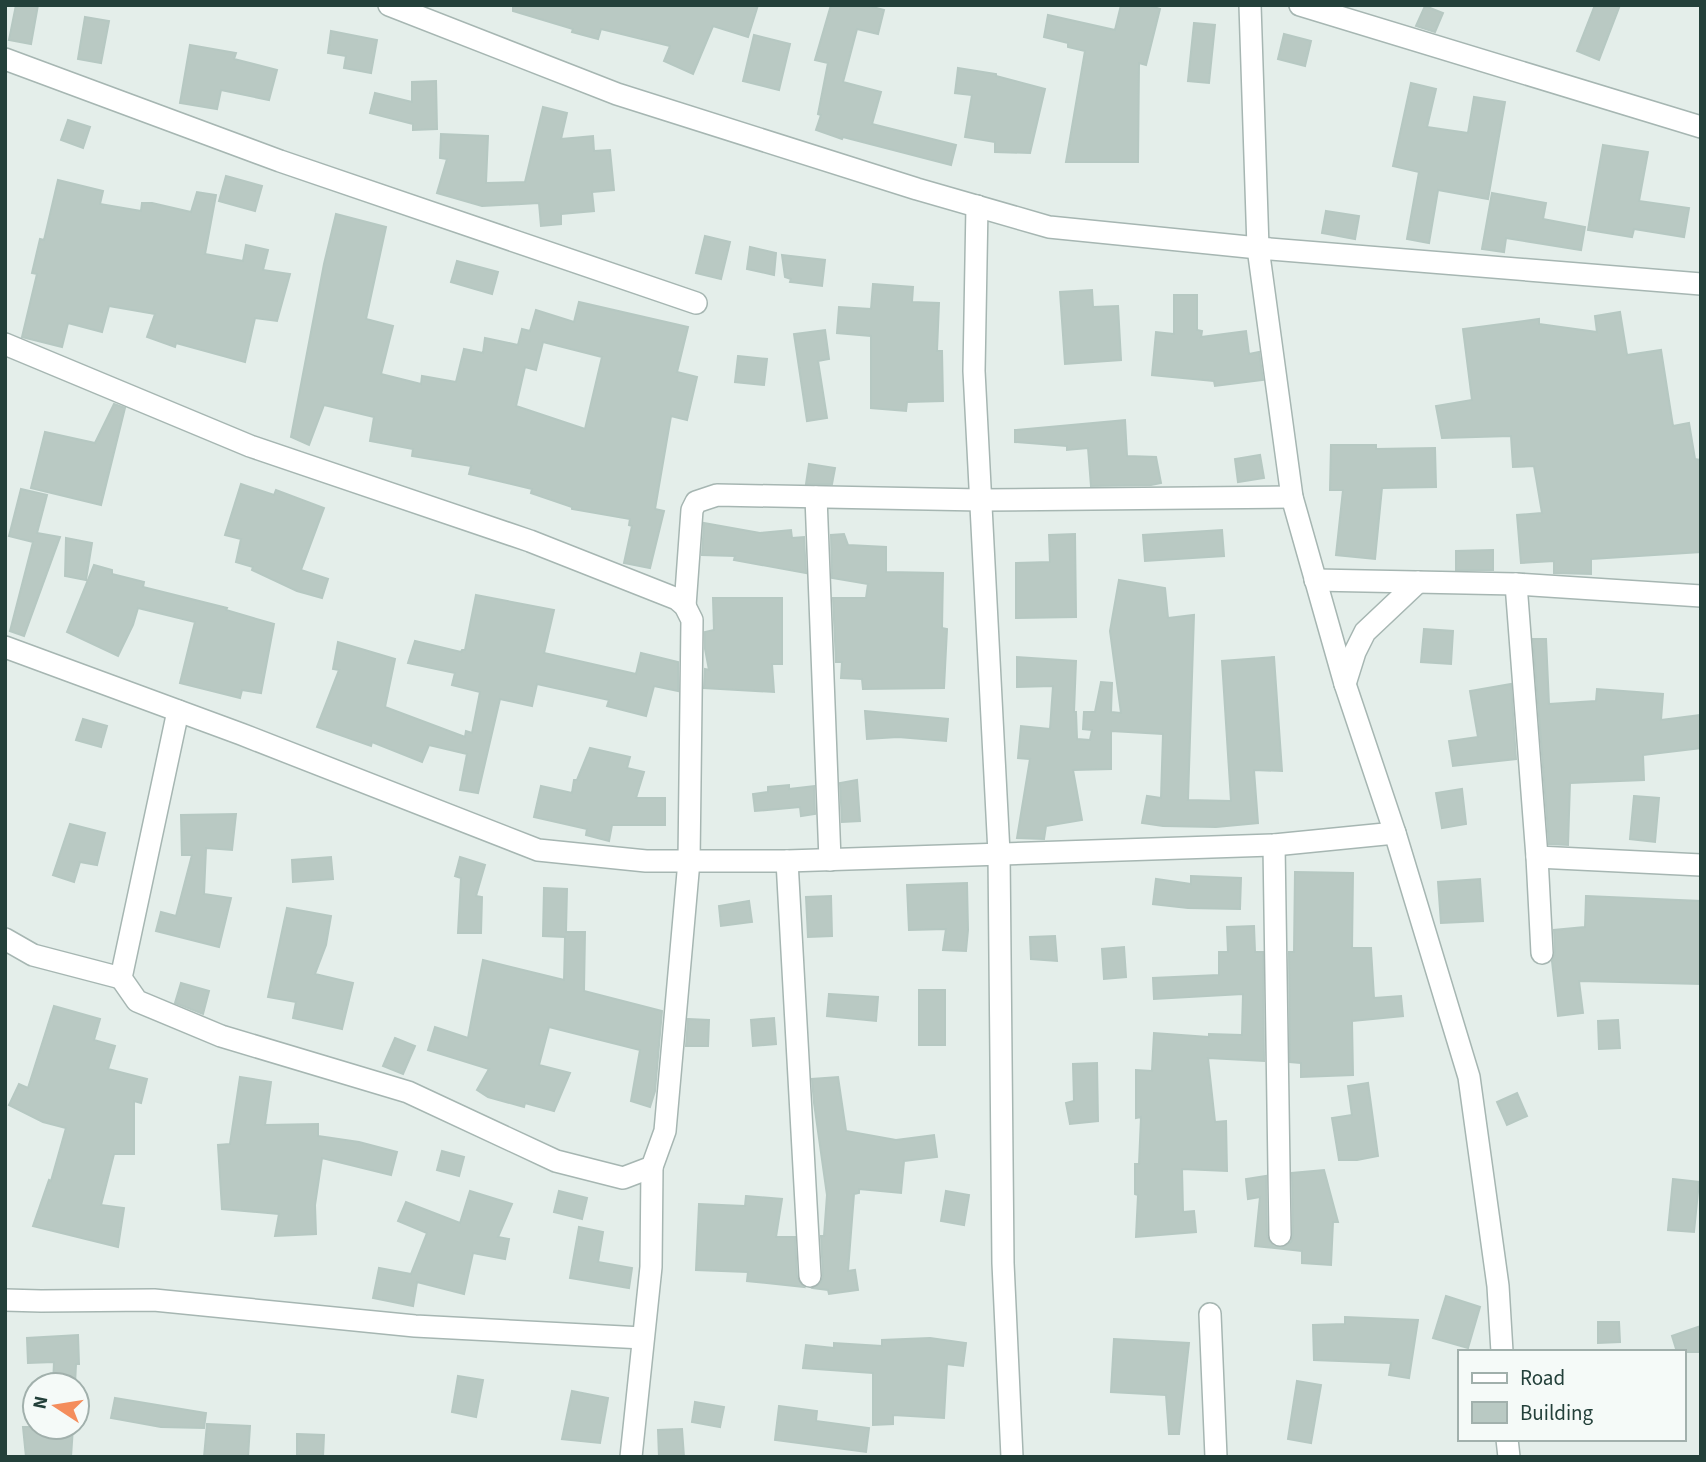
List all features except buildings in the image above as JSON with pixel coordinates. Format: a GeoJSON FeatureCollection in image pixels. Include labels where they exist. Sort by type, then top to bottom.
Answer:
{"type":"FeatureCollection","features":[{"type":"Feature","properties":{"kind":"street"},"geometry":{"type":"LineString","coordinates":[[389,5],[617,94],[1049,227],[1258,248],[1701,284]]}},
{"type":"Feature","properties":{"kind":"street"},"geometry":{"type":"LineString","coordinates":[[1250,5],[1258,248],[1292,497],[1345,684],[1395,833],[1469,1077],[1498,1286],[1502,1350]]}},
{"type":"Feature","properties":{"kind":"street"},"geometry":{"type":"LineString","coordinates":[[1300,5],[1350,12],[1701,127]]}},
{"type":"Feature","properties":{"kind":"street"},"geometry":{"type":"LineString","coordinates":[[5,59],[280,161],[696,303]]}},
{"type":"Feature","properties":{"kind":"street"},"geometry":{"type":"LineString","coordinates":[[977,206],[974,371],[999,853],[1003,1263],[1012,1457]]}},
{"type":"Feature","properties":{"kind":"street"},"geometry":{"type":"LineString","coordinates":[[5,344],[250,446],[530,541],[677,599],[685,606],[692,620],[689,861],[666,1131],[652,1167],[650,1267],[631,1457]]}},
{"type":"Feature","properties":{"kind":"street"},"geometry":{"type":"LineString","coordinates":[[685,606],[692,510],[696,502],[717,495],[981,500],[1292,497]]}},
{"type":"Feature","properties":{"kind":"street"},"geometry":{"type":"LineString","coordinates":[[816,497],[830,860]]}},
{"type":"Feature","properties":{"kind":"street"},"geometry":{"type":"LineString","coordinates":[[1315,580],[1516,584],[1701,596]]}},
{"type":"Feature","properties":{"kind":"street"},"geometry":{"type":"LineString","coordinates":[[1345,684],[1355,652],[1365,632],[1418,582]]}},
{"type":"Feature","properties":{"kind":"street"},"geometry":{"type":"LineString","coordinates":[[1516,584],[1542,953]]}},
{"type":"Feature","properties":{"kind":"street"},"geometry":{"type":"LineString","coordinates":[[5,647],[538,850],[646,862],[787,861],[1274,845],[1395,833]]}},
{"type":"Feature","properties":{"kind":"street"},"geometry":{"type":"LineString","coordinates":[[121,978],[178,712]]}},
{"type":"Feature","properties":{"kind":"street"},"geometry":{"type":"LineString","coordinates":[[1274,845],[1280,1235]]}},
{"type":"Feature","properties":{"kind":"street"},"geometry":{"type":"LineString","coordinates":[[1537,857],[1701,865]]}},
{"type":"Feature","properties":{"kind":"street"},"geometry":{"type":"LineString","coordinates":[[787,861],[810,1276]]}},
{"type":"Feature","properties":{"kind":"street"},"geometry":{"type":"LineString","coordinates":[[5,939],[33,955],[121,978],[137,1001],[220,1036],[408,1092],[556,1161],[623,1178],[652,1167]]}},
{"type":"Feature","properties":{"kind":"street"},"geometry":{"type":"LineString","coordinates":[[5,1300],[153,1300],[415,1326],[642,1338]]}},
{"type":"Feature","properties":{"kind":"street"},"geometry":{"type":"LineString","coordinates":[[1210,1314],[1216,1457]]}}]}
